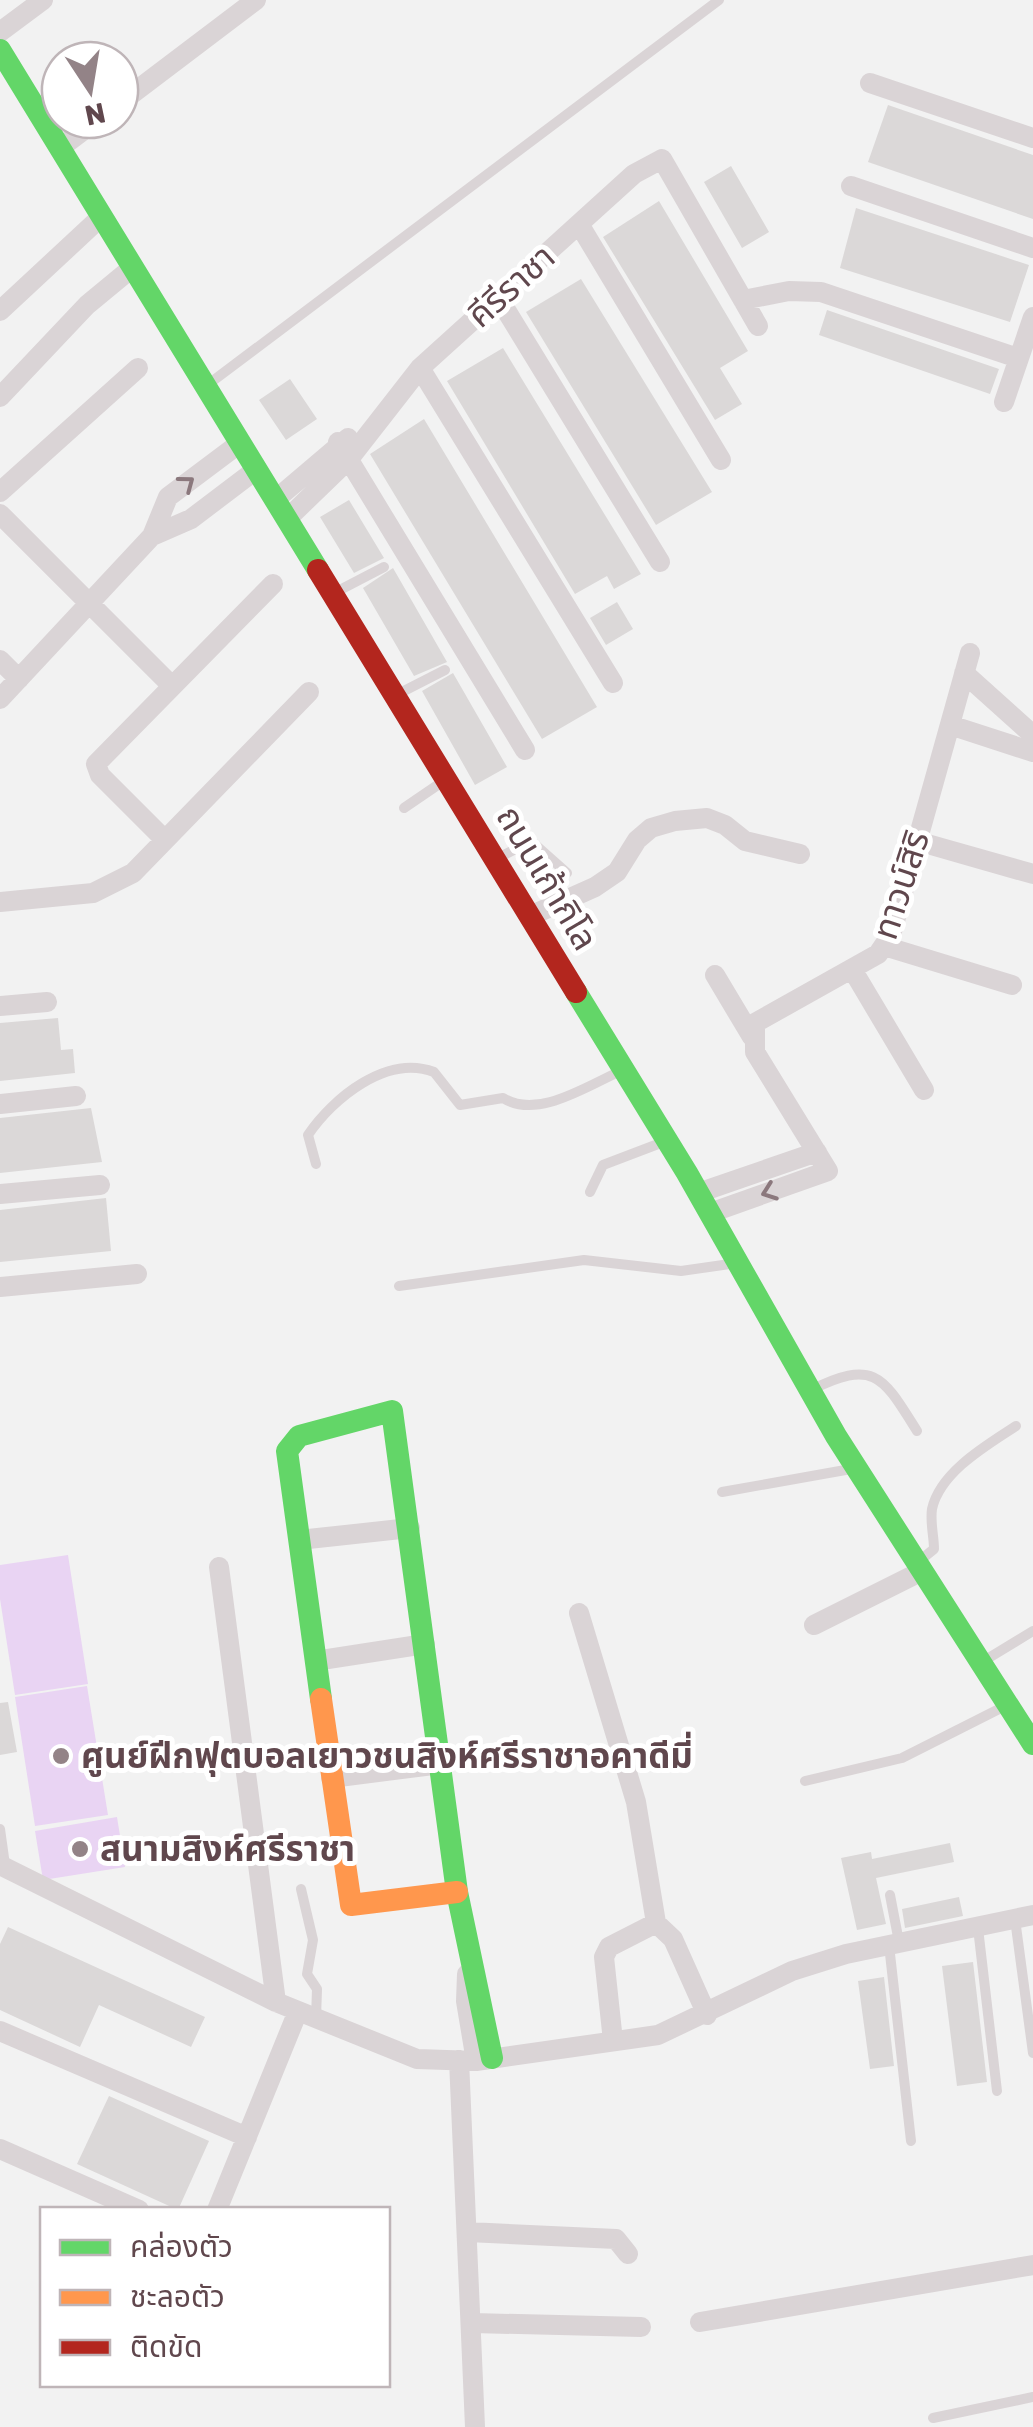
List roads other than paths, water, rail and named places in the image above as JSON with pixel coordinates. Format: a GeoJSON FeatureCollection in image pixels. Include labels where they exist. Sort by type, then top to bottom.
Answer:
{"type":"FeatureCollection","features":[{"type":"Feature","properties":{"kind":"main road","name":"ถนนเก้ากิโล"},"geometry":{"type":"LineString","coordinates":[[0,50],[624,1070],[857,1468],[1033,1744]]}},
{"type":"Feature","properties":{"kind":"main road"},"geometry":{"type":"LineString","coordinates":[[457,1892],[352,1906],[288,1469],[290,1444],[342,1422],[392,1411],[467,1954],[476,2060]]}},
{"type":"Feature","properties":{"kind":"street"},"geometry":{"type":"LineString","coordinates":[[0,32],[44,0]]}},
{"type":"Feature","properties":{"kind":"street"},"geometry":{"type":"LineString","coordinates":[[140,88],[256,0]]}},
{"type":"Feature","properties":{"kind":"street"},"geometry":{"type":"LineString","coordinates":[[870,84],[1033,138]]}},
{"type":"Feature","properties":{"kind":"street"},"geometry":{"type":"LineString","coordinates":[[60,148],[71,140]]}},
{"type":"Feature","properties":{"kind":"street","name":"คีรีราชา"},"geometry":{"type":"LineString","coordinates":[[281,510],[372,426],[420,368],[634,174],[662,159],[742,300]]}},
{"type":"Feature","properties":{"kind":"street"},"geometry":{"type":"LineString","coordinates":[[851,186],[1033,248]]}},
{"type":"Feature","properties":{"kind":"street"},"geometry":{"type":"LineString","coordinates":[[0,311],[102,216]]}},
{"type":"Feature","properties":{"kind":"street"},"geometry":{"type":"LineString","coordinates":[[579,224],[721,460]]}},
{"type":"Feature","properties":{"kind":"street"},"geometry":{"type":"LineString","coordinates":[[0,397],[87,304],[133,267]]}},
{"type":"Feature","properties":{"kind":"street"},"geometry":{"type":"LineString","coordinates":[[758,326],[742,300],[789,292],[821,292],[1018,358]]}},
{"type":"Feature","properties":{"kind":"street"},"geometry":{"type":"LineString","coordinates":[[498,297],[660,562]]}},
{"type":"Feature","properties":{"kind":"street"},"geometry":{"type":"LineString","coordinates":[[1004,402],[1033,317]]}},
{"type":"Feature","properties":{"kind":"street"},"geometry":{"type":"LineString","coordinates":[[0,492],[138,368]]}},
{"type":"Feature","properties":{"kind":"street"},"geometry":{"type":"LineString","coordinates":[[420,368],[613,682]]}},
{"type":"Feature","properties":{"kind":"street"},"geometry":{"type":"LineString","coordinates":[[0,699],[152,536],[168,497],[240,443]]}},
{"type":"Feature","properties":{"kind":"street"},"geometry":{"type":"LineString","coordinates":[[343,451],[525,750]]}},
{"type":"Feature","properties":{"kind":"street"},"geometry":{"type":"LineString","coordinates":[[152,536],[190,519],[256,469]]}},
{"type":"Feature","properties":{"kind":"street"},"geometry":{"type":"LineString","coordinates":[[0,514],[92,602],[171,686]]}},
{"type":"Feature","properties":{"kind":"street"},"geometry":{"type":"LineString","coordinates":[[165,840],[100,775],[96,764],[273,584]]}},
{"type":"Feature","properties":{"kind":"street"},"geometry":{"type":"LineString","coordinates":[[0,660],[19,679]]}},
{"type":"Feature","properties":{"kind":"street","name":"ทาวน์สิริ"},"geometry":{"type":"LineString","coordinates":[[752,1037],[755,1023],[878,954],[884,946],[967,663],[1033,735]]}},
{"type":"Feature","properties":{"kind":"street"},"geometry":{"type":"LineString","coordinates":[[0,902],[92,892],[133,873],[309,692]]}},
{"type":"Feature","properties":{"kind":"street"},"geometry":{"type":"LineString","coordinates":[[950,726],[1033,752]]}},
{"type":"Feature","properties":{"kind":"street"},"geometry":{"type":"LineString","coordinates":[[530,916],[617,872],[637,840],[651,828],[674,822],[708,818],[725,824],[745,840],[800,854]]}},
{"type":"Feature","properties":{"kind":"street"},"geometry":{"type":"LineString","coordinates":[[917,841],[1033,874]]}},
{"type":"Feature","properties":{"kind":"street"},"geometry":{"type":"LineString","coordinates":[[884,946],[1012,986]]}},
{"type":"Feature","properties":{"kind":"street"},"geometry":{"type":"LineString","coordinates":[[852,968],[924,1090]]}},
{"type":"Feature","properties":{"kind":"street"},"geometry":{"type":"LineString","coordinates":[[704,1203],[828,1171],[755,1052],[752,1037],[715,975]]}},
{"type":"Feature","properties":{"kind":"street"},"geometry":{"type":"LineString","coordinates":[[0,1006],[47,1002]]}},
{"type":"Feature","properties":{"kind":"street"},"geometry":{"type":"LineString","coordinates":[[0,1104],[76,1096]]}},
{"type":"Feature","properties":{"kind":"street"},"geometry":{"type":"LineString","coordinates":[[704,1203],[817,1152]]}},
{"type":"Feature","properties":{"kind":"street"},"geometry":{"type":"LineString","coordinates":[[0,1194],[100,1186]]}},
{"type":"Feature","properties":{"kind":"street"},"geometry":{"type":"LineString","coordinates":[[0,1287],[138,1274]]}},
{"type":"Feature","properties":{"kind":"street"},"geometry":{"type":"LineString","coordinates":[[299,1540],[410,1528]]}},
{"type":"Feature","properties":{"kind":"street"},"geometry":{"type":"LineString","coordinates":[[219,1567],[276,2002]]}},
{"type":"Feature","properties":{"kind":"street"},"geometry":{"type":"LineString","coordinates":[[814,1625],[920,1567]]}},
{"type":"Feature","properties":{"kind":"street"},"geometry":{"type":"LineString","coordinates":[[579,1613],[636,1802],[656,1923],[673,1939],[707,2014]]}},
{"type":"Feature","properties":{"kind":"street"},"geometry":{"type":"LineString","coordinates":[[315,1660],[425,1644]]}},
{"type":"Feature","properties":{"kind":"street"},"geometry":{"type":"LineString","coordinates":[[331,1778],[441,1764]]}},
{"type":"Feature","properties":{"kind":"street"},"geometry":{"type":"LineString","coordinates":[[3,1865],[276,2002],[417,2058],[476,2060],[658,2035],[792,1971],[894,1944],[1024,1917]]}},
{"type":"Feature","properties":{"kind":"street"},"geometry":{"type":"LineString","coordinates":[[613,2041],[604,1956],[608,1947],[656,1923]]}},
{"type":"Feature","properties":{"kind":"street"},"geometry":{"type":"LineString","coordinates":[[218,2207],[247,2137],[307,2015]]}},
{"type":"Feature","properties":{"kind":"street"},"geometry":{"type":"LineString","coordinates":[[0,2031],[247,2137]]}},
{"type":"Feature","properties":{"kind":"street"},"geometry":{"type":"LineString","coordinates":[[475,2427],[468,2232],[476,2060]]}},
{"type":"Feature","properties":{"kind":"street"},"geometry":{"type":"LineString","coordinates":[[0,2149],[133,2207]]}},
{"type":"Feature","properties":{"kind":"street"},"geometry":{"type":"LineString","coordinates":[[468,2232],[616,2239],[628,2254]]}},
{"type":"Feature","properties":{"kind":"street"},"geometry":{"type":"LineString","coordinates":[[700,2322],[1033,2265]]}},
{"type":"Feature","properties":{"kind":"street"},"geometry":{"type":"LineString","coordinates":[[473,2323],[641,2327]]}},
{"type":"Feature","properties":{"kind":"lane"},"geometry":{"type":"LineString","coordinates":[[205,386],[719,0]]}},
{"type":"Feature","properties":{"kind":"lane"},"geometry":{"type":"LineString","coordinates":[[333,594],[384,567]]}},
{"type":"Feature","properties":{"kind":"lane"},"geometry":{"type":"LineString","coordinates":[[395,696],[446,670]]}},
{"type":"Feature","properties":{"kind":"lane"},"geometry":{"type":"LineString","coordinates":[[404,808],[446,779]]}},
{"type":"Feature","properties":{"kind":"lane"},"geometry":{"type":"LineString","coordinates":[[495,859],[530,840],[567,873]]}},
{"type":"Feature","properties":{"kind":"lane"},"geometry":{"type":"LineString","coordinates":[[316,1164],[308,1135],[320,1118],[337,1101],[389,1070],[434,1072],[460,1106],[503,1098],[517,1106],[536,1106],[624,1070]]}},
{"type":"Feature","properties":{"kind":"lane"},"geometry":{"type":"LineString","coordinates":[[590,1192],[603,1165],[666,1140]]}},
{"type":"Feature","properties":{"kind":"lane"},"geometry":{"type":"LineString","coordinates":[[399,1286],[584,1260],[681,1271],[738,1262]]}},
{"type":"Feature","properties":{"kind":"lane"},"geometry":{"type":"LineString","coordinates":[[810,1390],[854,1371],[874,1375],[887,1384],[917,1430]]}},
{"type":"Feature","properties":{"kind":"lane"},"geometry":{"type":"LineString","coordinates":[[920,1567],[934,1550],[932,1508],[948,1481],[982,1448],[1016,1426]]}},
{"type":"Feature","properties":{"kind":"lane"},"geometry":{"type":"LineString","coordinates":[[722,1492],[857,1468]]}},
{"type":"Feature","properties":{"kind":"lane"},"geometry":{"type":"LineString","coordinates":[[981,1663],[1033,1631]]}},
{"type":"Feature","properties":{"kind":"lane"},"geometry":{"type":"LineString","coordinates":[[805,1782],[902,1758],[1008,1704]]}},
{"type":"Feature","properties":{"kind":"lane"},"geometry":{"type":"LineString","coordinates":[[0,1829],[3,1865]]}},
{"type":"Feature","properties":{"kind":"lane"},"geometry":{"type":"LineString","coordinates":[[301,1890],[313,1940],[306,1974],[317,1988],[307,2015]]}},
{"type":"Feature","properties":{"kind":"lane"},"geometry":{"type":"LineString","coordinates":[[890,1895],[911,2141]]}},
{"type":"Feature","properties":{"kind":"lane"},"geometry":{"type":"LineString","coordinates":[[1024,1917],[1033,2053]]}},
{"type":"Feature","properties":{"kind":"lane"},"geometry":{"type":"LineString","coordinates":[[978,1928],[996,2091]]}},
{"type":"Feature","properties":{"kind":"lane"},"geometry":{"type":"LineString","coordinates":[[933,2418],[1033,2397]]}},
{"type":"Feature","properties":{"kind":"place","name":"ศูนย์ฝีกฟุตบอลเยาวชนสิงห์ศรีราชาอคาดีมี่"},"geometry":{"type":"Point","coordinates":[61,1756]}},
{"type":"Feature","properties":{"kind":"place","name":"สนามสิงห์ศรีราชา"},"geometry":{"type":"Point","coordinates":[80,1849]}}]}
